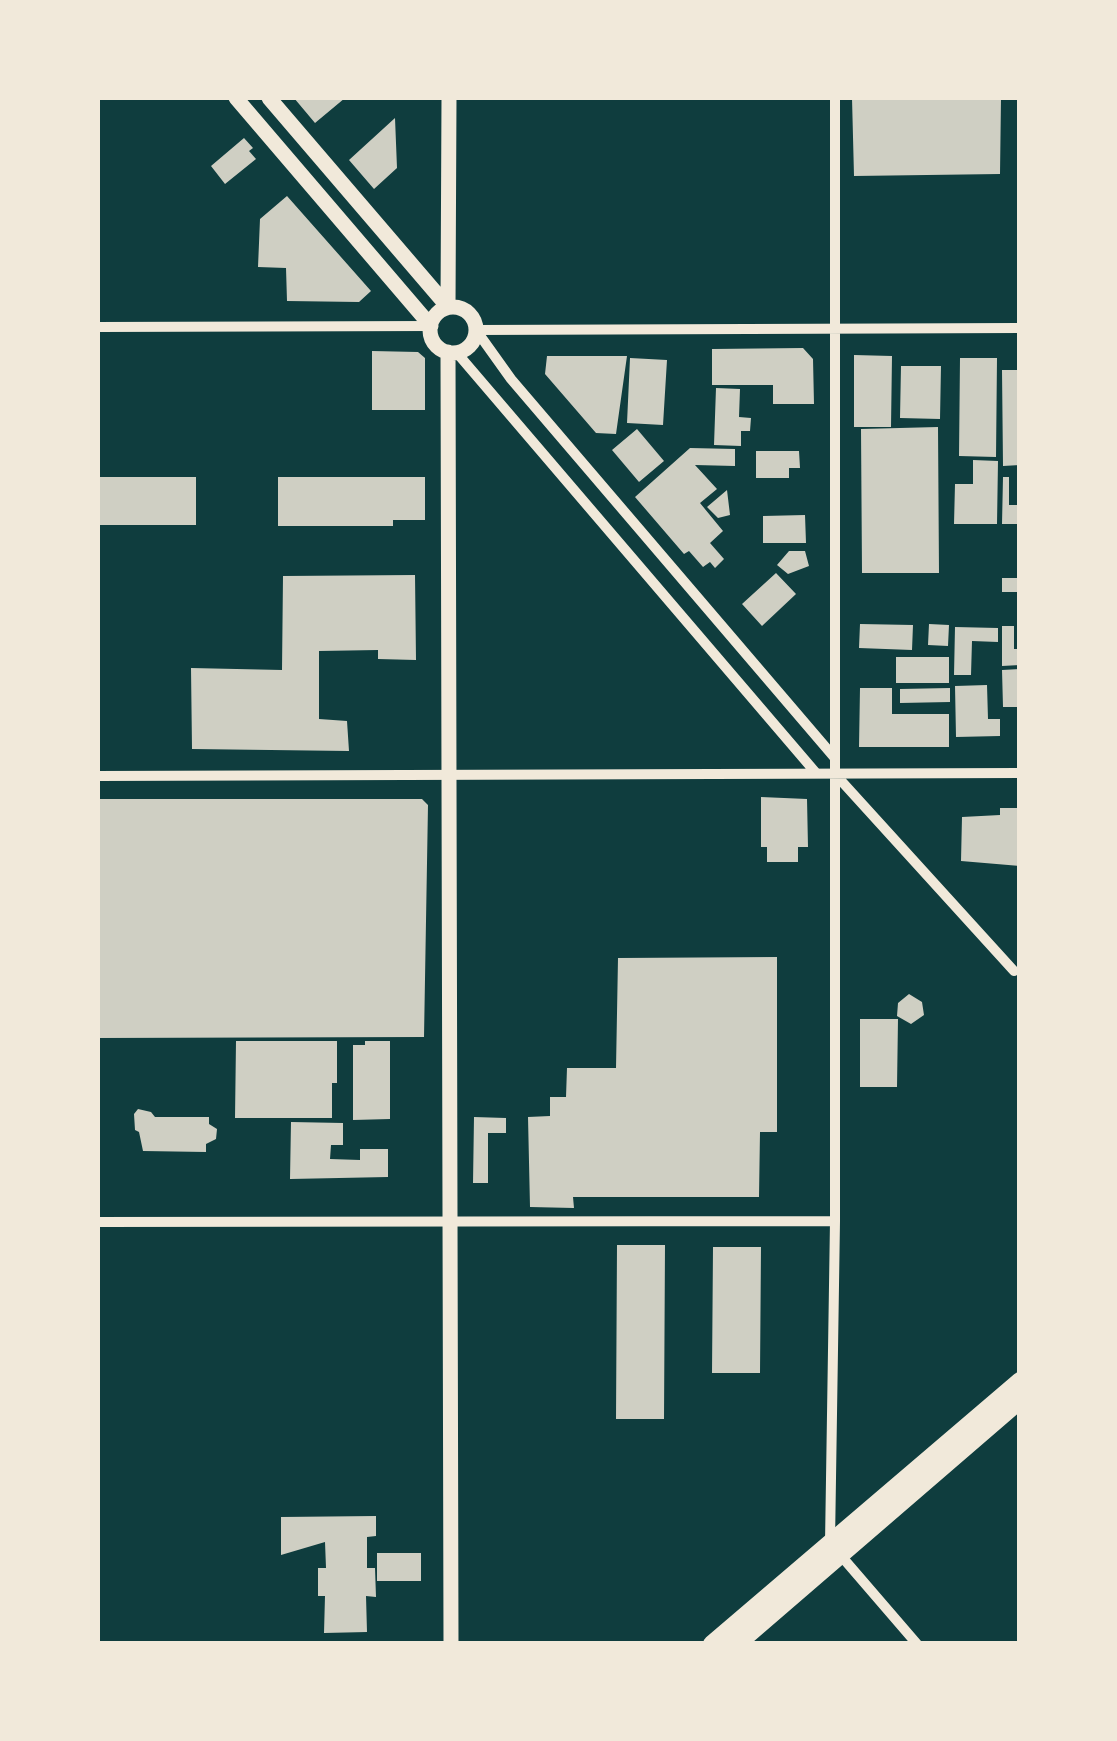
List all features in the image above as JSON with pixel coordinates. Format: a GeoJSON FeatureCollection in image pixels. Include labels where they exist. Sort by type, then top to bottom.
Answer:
{"type":"FeatureCollection","features":[{"type":"Feature","properties":{"kind":"main road"},"geometry":{"type":"LineString","coordinates":[[736,1644],[1020,1381]]}},
{"type":"Feature","properties":{"kind":"main road"},"geometry":{"type":"LineString","coordinates":[[712,1644],[1020,1400]]}},
{"type":"Feature","properties":{"kind":"street"},"geometry":{"type":"LineString","coordinates":[[236,98],[430,326],[433,342],[452,352],[816,774]]}},
{"type":"Feature","properties":{"kind":"street"},"geometry":{"type":"LineString","coordinates":[[269,98],[448,307]]}},
{"type":"Feature","properties":{"kind":"street"},"geometry":{"type":"LineString","coordinates":[[448,307],[449,98]]}},
{"type":"Feature","properties":{"kind":"street"},"geometry":{"type":"LineString","coordinates":[[835,98],[835,1549],[917,1644]]}},
{"type":"Feature","properties":{"kind":"street"},"geometry":{"type":"LineString","coordinates":[[430,326],[440,311],[448,307],[464,310],[473,318],[476,330],[510,378],[834,757]]}},
{"type":"Feature","properties":{"kind":"street"},"geometry":{"type":"LineString","coordinates":[[98,327],[430,326]]}},
{"type":"Feature","properties":{"kind":"street"},"geometry":{"type":"LineString","coordinates":[[476,330],[1020,328]]}},
{"type":"Feature","properties":{"kind":"street"},"geometry":{"type":"LineString","coordinates":[[452,352],[473,342],[476,330]]}},
{"type":"Feature","properties":{"kind":"street"},"geometry":{"type":"LineString","coordinates":[[451,1644],[448,1220],[452,352]]}},
{"type":"Feature","properties":{"kind":"street"},"geometry":{"type":"LineString","coordinates":[[612,534],[629,519]]}},
{"type":"Feature","properties":{"kind":"street"},"geometry":{"type":"LineString","coordinates":[[98,776],[1020,773]]}},
{"type":"Feature","properties":{"kind":"street"},"geometry":{"type":"LineString","coordinates":[[835,774],[1014,971]]}},
{"type":"Feature","properties":{"kind":"street"},"geometry":{"type":"LineString","coordinates":[[98,1222],[836,1221]]}},
{"type":"Feature","properties":{"kind":"building"},"geometry":{"type":"Polygon","coordinates":[[[294,98],[345,98],[315,123],[294,98]]]}},
{"type":"Feature","properties":{"kind":"building"},"geometry":{"type":"Polygon","coordinates":[[[852,98],[1001,98],[1000,174],[854,176],[852,98]]]}},
{"type":"Feature","properties":{"kind":"building"},"geometry":{"type":"Polygon","coordinates":[[[395,118],[397,168],[374,189],[349,160],[395,118]]]}},
{"type":"Feature","properties":{"kind":"building"},"geometry":{"type":"Polygon","coordinates":[[[244,138],[256,159],[225,184],[211,166],[244,138]]]}},
{"type":"Feature","properties":{"kind":"building"},"geometry":{"type":"Polygon","coordinates":[[[287,196],[371,291],[359,302],[287,301],[286,268],[258,267],[260,219],[287,196]]]}},
{"type":"Feature","properties":{"kind":"building"},"geometry":{"type":"Polygon","coordinates":[[[803,348],[813,359],[814,404],[773,404],[773,385],[712,385],[712,349],[803,348]]]}},
{"type":"Feature","properties":{"kind":"building"},"geometry":{"type":"Polygon","coordinates":[[[372,351],[418,352],[425,358],[425,410],[372,410],[372,351]]]}},
{"type":"Feature","properties":{"kind":"building"},"geometry":{"type":"Polygon","coordinates":[[[854,355],[892,356],[891,427],[854,427],[854,355]]]}},
{"type":"Feature","properties":{"kind":"building"},"geometry":{"type":"Polygon","coordinates":[[[547,356],[627,356],[616,434],[596,433],[545,374],[547,356]]]}},
{"type":"Feature","properties":{"kind":"building"},"geometry":{"type":"Polygon","coordinates":[[[630,358],[667,360],[663,425],[627,423],[630,358]]]}},
{"type":"Feature","properties":{"kind":"building"},"geometry":{"type":"Polygon","coordinates":[[[960,358],[997,358],[996,457],[959,456],[960,358]]]}},
{"type":"Feature","properties":{"kind":"building"},"geometry":{"type":"Polygon","coordinates":[[[901,366],[941,366],[940,419],[900,418],[901,366]]]}},
{"type":"Feature","properties":{"kind":"building"},"geometry":{"type":"Polygon","coordinates":[[[1002,370],[1020,370],[1020,465],[1003,466],[1002,370]]]}},
{"type":"Feature","properties":{"kind":"building"},"geometry":{"type":"Polygon","coordinates":[[[716,388],[740,389],[739,417],[751,418],[750,431],[741,431],[741,446],[714,445],[716,388]]]}},
{"type":"Feature","properties":{"kind":"building"},"geometry":{"type":"Polygon","coordinates":[[[938,427],[939,573],[862,573],[861,429],[938,427]]]}},
{"type":"Feature","properties":{"kind":"building"},"geometry":{"type":"Polygon","coordinates":[[[637,429],[664,461],[639,482],[612,450],[637,429]]]}},
{"type":"Feature","properties":{"kind":"building"},"geometry":{"type":"Polygon","coordinates":[[[690,448],[735,449],[735,466],[695,465],[717,489],[700,503],[723,531],[710,543],[724,559],[715,568],[710,562],[703,567],[689,551],[684,554],[635,497],[690,448]]]}},
{"type":"Feature","properties":{"kind":"building"},"geometry":{"type":"Polygon","coordinates":[[[756,451],[799,451],[800,468],[789,468],[789,478],[756,478],[756,451]]]}},
{"type":"Feature","properties":{"kind":"building"},"geometry":{"type":"Polygon","coordinates":[[[973,460],[998,461],[997,524],[954,524],[955,484],[973,484],[973,460]]]}},
{"type":"Feature","properties":{"kind":"building"},"geometry":{"type":"Polygon","coordinates":[[[98,477],[196,477],[196,525],[98,525],[98,477]]]}},
{"type":"Feature","properties":{"kind":"building"},"geometry":{"type":"Polygon","coordinates":[[[278,477],[425,477],[425,520],[393,520],[393,526],[278,526],[278,477]]]}},
{"type":"Feature","properties":{"kind":"building"},"geometry":{"type":"Polygon","coordinates":[[[1003,477],[1009,477],[1009,505],[1020,505],[1020,524],[1002,524],[1003,477]]]}},
{"type":"Feature","properties":{"kind":"building"},"geometry":{"type":"Polygon","coordinates":[[[727,490],[730,515],[718,518],[707,507],[727,490]]]}},
{"type":"Feature","properties":{"kind":"building"},"geometry":{"type":"Polygon","coordinates":[[[805,515],[806,543],[763,543],[763,516],[805,515]]]}},
{"type":"Feature","properties":{"kind":"building"},"geometry":{"type":"Polygon","coordinates":[[[789,551],[805,551],[809,566],[788,574],[777,565],[789,551]]]}},
{"type":"Feature","properties":{"kind":"building"},"geometry":{"type":"Polygon","coordinates":[[[776,573],[796,594],[762,626],[742,604],[776,573]]]}},
{"type":"Feature","properties":{"kind":"building"},"geometry":{"type":"Polygon","coordinates":[[[415,575],[416,660],[378,659],[378,650],[319,651],[319,719],[347,721],[349,751],[192,749],[191,668],[282,670],[283,576],[415,575]]]}},
{"type":"Feature","properties":{"kind":"building"},"geometry":{"type":"Polygon","coordinates":[[[1002,578],[1020,578],[1020,592],[1002,592],[1002,578]]]}},
{"type":"Feature","properties":{"kind":"building"},"geometry":{"type":"Polygon","coordinates":[[[860,624],[913,625],[912,650],[859,648],[860,624]]]}},
{"type":"Feature","properties":{"kind":"building"},"geometry":{"type":"Polygon","coordinates":[[[929,624],[949,625],[948,646],[928,645],[929,624]]]}},
{"type":"Feature","properties":{"kind":"building"},"geometry":{"type":"Polygon","coordinates":[[[1002,626],[1014,626],[1014,649],[1020,649],[1020,665],[1002,666],[1002,626]]]}},
{"type":"Feature","properties":{"kind":"building"},"geometry":{"type":"Polygon","coordinates":[[[955,627],[998,628],[998,642],[972,641],[971,675],[954,675],[955,627]]]}},
{"type":"Feature","properties":{"kind":"building"},"geometry":{"type":"Polygon","coordinates":[[[896,657],[949,657],[949,683],[896,683],[896,657]]]}},
{"type":"Feature","properties":{"kind":"building"},"geometry":{"type":"Polygon","coordinates":[[[1020,669],[1020,707],[1003,707],[1002,670],[1020,669]]]}},
{"type":"Feature","properties":{"kind":"building"},"geometry":{"type":"Polygon","coordinates":[[[987,685],[988,719],[1000,719],[1000,736],[956,737],[955,686],[987,685]]]}},
{"type":"Feature","properties":{"kind":"building"},"geometry":{"type":"Polygon","coordinates":[[[860,688],[892,688],[892,714],[949,714],[949,747],[859,747],[860,688]]]}},
{"type":"Feature","properties":{"kind":"building"},"geometry":{"type":"Polygon","coordinates":[[[950,688],[950,702],[900,703],[900,689],[950,688]]]}},
{"type":"Feature","properties":{"kind":"building"},"geometry":{"type":"Polygon","coordinates":[[[761,797],[807,799],[808,847],[798,847],[798,862],[767,862],[767,847],[761,847],[761,797]]]}},
{"type":"Feature","properties":{"kind":"building"},"geometry":{"type":"Polygon","coordinates":[[[98,799],[422,799],[428,805],[424,1037],[98,1038],[98,799]]]}},
{"type":"Feature","properties":{"kind":"building"},"geometry":{"type":"Polygon","coordinates":[[[1000,808],[1020,808],[1020,866],[961,861],[962,817],[1000,815],[1000,808]]]}},
{"type":"Feature","properties":{"kind":"building"},"geometry":{"type":"Polygon","coordinates":[[[777,957],[777,1132],[760,1132],[759,1197],[573,1197],[574,1208],[530,1207],[528,1117],[550,1116],[550,1097],[566,1097],[567,1068],[616,1068],[618,958],[777,957]]]}},
{"type":"Feature","properties":{"kind":"building"},"geometry":{"type":"Polygon","coordinates":[[[909,994],[922,1002],[924,1015],[911,1024],[897,1016],[898,1003],[909,994]]]}},
{"type":"Feature","properties":{"kind":"building"},"geometry":{"type":"Polygon","coordinates":[[[860,1019],[898,1019],[897,1087],[860,1087],[860,1019]]]}},
{"type":"Feature","properties":{"kind":"building"},"geometry":{"type":"Polygon","coordinates":[[[236,1041],[337,1041],[332,1118],[235,1118],[236,1041]]]}},
{"type":"Feature","properties":{"kind":"building"},"geometry":{"type":"Polygon","coordinates":[[[365,1041],[390,1041],[390,1119],[353,1120],[353,1045],[365,1045],[365,1041]]]}},
{"type":"Feature","properties":{"kind":"building"},"geometry":{"type":"Polygon","coordinates":[[[138,1109],[155,1117],[209,1117],[209,1124],[217,1129],[216,1139],[206,1144],[206,1152],[143,1151],[139,1132],[135,1130],[134,1114],[138,1109]]]}},
{"type":"Feature","properties":{"kind":"building"},"geometry":{"type":"Polygon","coordinates":[[[474,1117],[506,1118],[506,1133],[488,1133],[488,1183],[473,1183],[474,1117]]]}},
{"type":"Feature","properties":{"kind":"building"},"geometry":{"type":"Polygon","coordinates":[[[291,1122],[343,1123],[343,1145],[331,1145],[330,1159],[360,1160],[360,1149],[388,1149],[388,1177],[290,1179],[291,1122]]]}},
{"type":"Feature","properties":{"kind":"building"},"geometry":{"type":"Polygon","coordinates":[[[617,1245],[665,1245],[664,1419],[616,1419],[617,1245]]]}},
{"type":"Feature","properties":{"kind":"building"},"geometry":{"type":"Polygon","coordinates":[[[713,1247],[761,1247],[760,1373],[712,1373],[713,1247]]]}},
{"type":"Feature","properties":{"kind":"building"},"geometry":{"type":"Polygon","coordinates":[[[376,1516],[376,1536],[367,1537],[367,1568],[375,1568],[376,1597],[366,1596],[367,1632],[324,1633],[325,1596],[318,1596],[318,1568],[326,1568],[325,1542],[281,1555],[281,1517],[376,1516]]]}},
{"type":"Feature","properties":{"kind":"building"},"geometry":{"type":"Polygon","coordinates":[[[377,1553],[421,1553],[421,1581],[377,1581],[377,1553]]]}}]}
